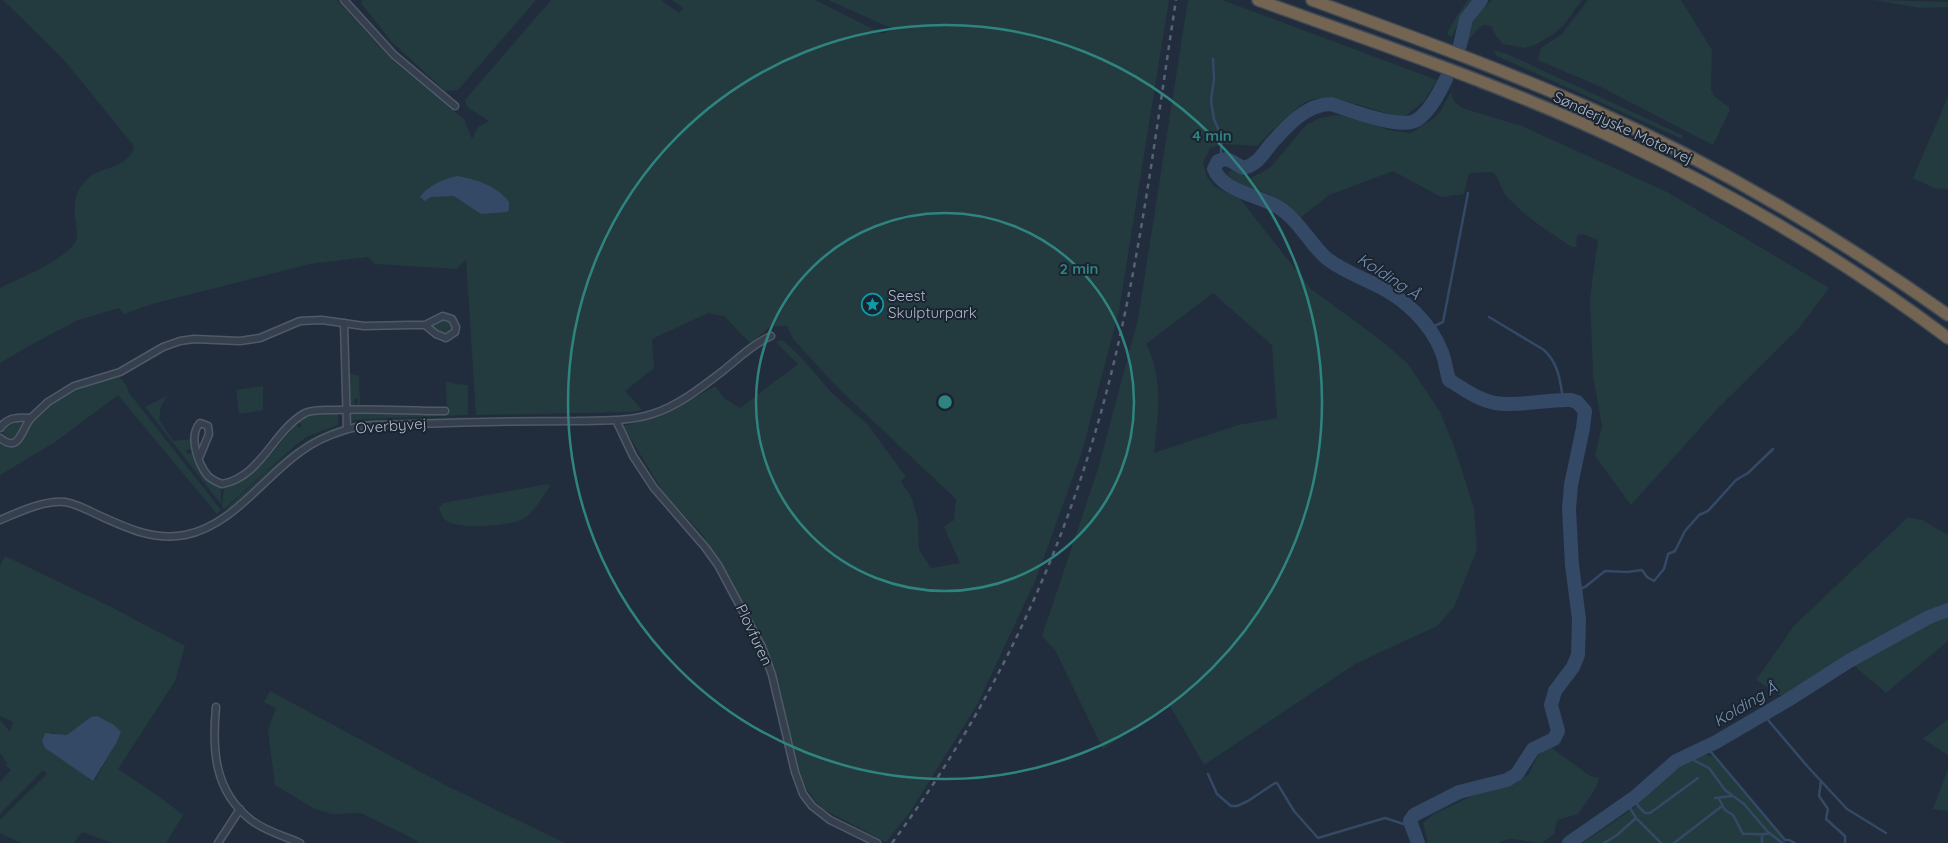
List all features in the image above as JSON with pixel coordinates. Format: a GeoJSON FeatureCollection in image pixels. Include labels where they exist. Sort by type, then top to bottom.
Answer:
{"type":"FeatureCollection","features":[{"type":"Feature","properties":{"kind":"highway","name":"Sønderjyske Motorvej"},"geometry":{"type":"LineString","coordinates":[[1258,0],[1545,108],[1627,144],[1750,208],[1830,255],[1880,288],[1948,338]]}},
{"type":"Feature","properties":{"kind":"highway","name":"Sønderjyske Motorvej"},"geometry":{"type":"LineString","coordinates":[[1312,0],[1505,72],[1595,110],[1704,163],[1803,218],[1884,269],[1948,315]]}},
{"type":"Feature","properties":{"kind":"street"},"geometry":{"type":"LineString","coordinates":[[344,0],[394,55],[455,106]]}},
{"type":"Feature","properties":{"kind":"street"},"geometry":{"type":"LineString","coordinates":[[0,438],[5,442],[14,444],[18,441],[30,418],[48,402],[74,386],[120,372],[163,347],[180,341],[194,339],[247,340],[260,338],[282,327],[300,321],[322,320],[364,326],[425,325],[443,316],[452,319],[456,327],[455,332],[446,338],[436,334],[425,325]]}},
{"type":"Feature","properties":{"kind":"street"},"geometry":{"type":"LineString","coordinates":[[344,323],[347,430]]}},
{"type":"Feature","properties":{"kind":"street","name":"Overbyvej"},"geometry":{"type":"LineString","coordinates":[[0,520],[45,504],[63,502],[79,506],[141,533],[171,536],[186,534],[200,530],[227,515],[298,453],[313,443],[347,430],[367,426],[616,420],[646,416],[665,409],[702,387],[752,347],[771,336]]}},
{"type":"Feature","properties":{"kind":"street"},"geometry":{"type":"LineString","coordinates":[[199,458],[209,434],[208,426],[200,424],[195,435],[195,448],[199,458],[209,476],[214,481],[222,484],[231,482],[254,466],[294,420],[306,412],[347,409],[445,411]]}},
{"type":"Feature","properties":{"kind":"street"},"geometry":{"type":"LineString","coordinates":[[0,428],[12,418],[30,418]]}},
{"type":"Feature","properties":{"kind":"street","name":"Plovfuren"},"geometry":{"type":"LineString","coordinates":[[616,420],[633,456],[654,488],[706,547],[718,565],[762,647],[772,675],[794,772],[803,794],[812,806],[830,820],[878,843]]}},
{"type":"Feature","properties":{"kind":"street"},"geometry":{"type":"LineString","coordinates":[[216,707],[214,747],[216,764],[229,796],[240,809],[258,824],[300,843]]}},
{"type":"Feature","properties":{"kind":"street"},"geometry":{"type":"LineString","coordinates":[[218,843],[240,809]]}},
{"type":"Feature","properties":{"kind":"green space"},"geometry":{"type":"Polygon","coordinates":[[[3,0],[337,0],[393,61],[464,119],[472,139],[478,127],[489,121],[467,107],[465,100],[551,0],[661,0],[679,13],[683,8],[672,0],[815,0],[883,34],[893,29],[828,0],[1169,0],[1119,310],[1082,452],[1036,579],[977,705],[910,812],[886,842],[823,809],[806,788],[797,765],[779,685],[762,638],[729,576],[702,534],[665,495],[623,426],[670,410],[715,386],[724,398],[740,408],[798,364],[776,342],[782,340],[799,355],[831,392],[868,425],[906,477],[901,481],[912,499],[918,520],[919,549],[931,568],[960,563],[944,527],[954,520],[956,499],[838,388],[793,339],[787,326],[771,326],[750,343],[724,316],[708,313],[652,339],[654,368],[625,391],[642,410],[630,412],[476,415],[466,259],[457,269],[375,264],[368,257],[310,264],[152,304],[124,314],[119,308],[78,320],[0,363],[0,288],[55,260],[72,246],[77,238],[75,200],[82,185],[92,175],[127,159],[134,146],[64,60],[3,0]]]}},
{"type":"Feature","properties":{"kind":"green space"},"geometry":{"type":"Polygon","coordinates":[[[363,0],[536,0],[458,90],[445,91],[391,41],[361,3],[363,0]]]}},
{"type":"Feature","properties":{"kind":"green space"},"geometry":{"type":"Polygon","coordinates":[[[1188,0],[1222,0],[1437,80],[1424,101],[1403,118],[1345,101],[1322,98],[1313,99],[1292,112],[1257,146],[1224,144],[1210,148],[1203,163],[1207,177],[1215,187],[1240,199],[1311,289],[1382,341],[1408,364],[1440,412],[1455,449],[1474,508],[1477,549],[1454,607],[1437,626],[1355,664],[1204,765],[1169,704],[1103,749],[1055,650],[1042,636],[1098,469],[1138,319],[1188,0]],[[1213,293],[1146,344],[1152,357],[1157,384],[1158,411],[1154,453],[1238,425],[1277,418],[1272,345],[1213,293]]]}},
{"type":"Feature","properties":{"kind":"green space"},"geometry":{"type":"Polygon","coordinates":[[[1468,0],[1476,0],[1462,15],[1452,37],[1447,34],[1468,0]]]}},
{"type":"Feature","properties":{"kind":"green space"},"geometry":{"type":"Polygon","coordinates":[[[1493,0],[1582,0],[1563,26],[1537,44],[1525,48],[1503,44],[1491,26],[1483,25],[1467,42],[1469,30],[1475,18],[1493,0]]]}},
{"type":"Feature","properties":{"kind":"green space"},"geometry":{"type":"Polygon","coordinates":[[[1588,0],[1681,0],[1712,50],[1711,89],[1714,95],[1711,94],[1729,107],[1729,112],[1713,145],[1601,87],[1538,60],[1541,48],[1562,34],[1588,0]]]}},
{"type":"Feature","properties":{"kind":"green space"},"geometry":{"type":"Polygon","coordinates":[[[1874,0],[1948,2],[1948,7],[1920,8],[1874,0]]]}},
{"type":"Feature","properties":{"kind":"green space"},"geometry":{"type":"Polygon","coordinates":[[[1493,50],[1507,54],[1682,135],[1682,139],[1497,56],[1493,50]]]}},
{"type":"Feature","properties":{"kind":"green space"},"geometry":{"type":"Polygon","coordinates":[[[1451,92],[1454,101],[1462,108],[1522,126],[1667,192],[1829,288],[1799,328],[1719,407],[1631,505],[1595,456],[1602,426],[1593,375],[1590,297],[1598,240],[1582,234],[1577,235],[1576,247],[1572,247],[1564,242],[1523,213],[1506,196],[1493,172],[1469,173],[1464,194],[1441,197],[1393,171],[1329,195],[1300,218],[1273,196],[1246,187],[1231,178],[1227,173],[1232,170],[1251,178],[1270,168],[1306,125],[1320,118],[1336,115],[1351,117],[1388,130],[1411,133],[1433,119],[1440,112],[1451,92]]]}},
{"type":"Feature","properties":{"kind":"green space"},"geometry":{"type":"Polygon","coordinates":[[[1948,97],[1948,189],[1934,188],[1913,178],[1948,97]]]}},
{"type":"Feature","properties":{"kind":"green space"},"geometry":{"type":"Polygon","coordinates":[[[443,319],[448,319],[453,324],[451,332],[440,333],[431,326],[443,319]]]}},
{"type":"Feature","properties":{"kind":"green space"},"geometry":{"type":"Polygon","coordinates":[[[348,373],[359,376],[360,405],[357,406],[358,398],[354,399],[355,406],[348,404],[348,373]]]}},
{"type":"Feature","properties":{"kind":"green space"},"geometry":{"type":"Polygon","coordinates":[[[119,376],[129,393],[221,510],[217,514],[118,395],[55,442],[0,475],[0,444],[8,447],[19,444],[34,417],[62,397],[90,385],[119,376]]]}},
{"type":"Feature","properties":{"kind":"green space"},"geometry":{"type":"Polygon","coordinates":[[[446,381],[468,385],[468,415],[349,421],[349,413],[351,412],[447,412],[446,381]]]}},
{"type":"Feature","properties":{"kind":"green space"},"geometry":{"type":"Polygon","coordinates":[[[263,386],[263,410],[239,414],[236,390],[263,386]]]}},
{"type":"Feature","properties":{"kind":"green space"},"geometry":{"type":"Polygon","coordinates":[[[167,396],[161,406],[159,420],[173,441],[192,439],[192,449],[186,450],[187,454],[193,452],[202,473],[210,482],[221,488],[221,504],[145,407],[167,396]]]}},
{"type":"Feature","properties":{"kind":"green space"},"geometry":{"type":"Polygon","coordinates":[[[338,413],[338,425],[308,436],[298,443],[224,509],[222,506],[224,488],[244,480],[254,472],[295,424],[300,428],[302,425],[297,422],[307,415],[338,413]]]}},
{"type":"Feature","properties":{"kind":"green space"},"geometry":{"type":"Polygon","coordinates":[[[469,417],[470,419],[354,425],[351,423],[364,420],[469,417]]]}},
{"type":"Feature","properties":{"kind":"green space"},"geometry":{"type":"Polygon","coordinates":[[[19,421],[22,425],[15,438],[10,440],[3,434],[3,428],[19,421]]]}},
{"type":"Feature","properties":{"kind":"green space"},"geometry":{"type":"Polygon","coordinates":[[[340,426],[300,448],[227,512],[226,510],[230,505],[295,449],[324,432],[340,426]]]}},
{"type":"Feature","properties":{"kind":"green space"},"geometry":{"type":"Polygon","coordinates":[[[548,484],[550,486],[531,513],[523,519],[507,524],[473,526],[453,524],[444,518],[439,508],[443,503],[548,484]]]}},
{"type":"Feature","properties":{"kind":"green space"},"geometry":{"type":"Polygon","coordinates":[[[1908,517],[1922,520],[1948,535],[1948,641],[1886,693],[1849,661],[1788,700],[1756,680],[1794,626],[1908,517]]]}},
{"type":"Feature","properties":{"kind":"green space"},"geometry":{"type":"Polygon","coordinates":[[[5,556],[111,607],[185,646],[175,681],[118,769],[183,815],[166,843],[112,843],[82,832],[74,843],[21,843],[0,833],[0,820],[47,774],[43,770],[0,814],[0,782],[11,770],[6,766],[7,763],[0,753],[0,720],[10,732],[13,722],[0,716],[0,566],[5,556]],[[91,717],[67,736],[50,732],[95,780],[121,732],[91,717]]]}},
{"type":"Feature","properties":{"kind":"green space"},"geometry":{"type":"Polygon","coordinates":[[[270,691],[443,784],[565,843],[418,843],[418,841],[361,813],[332,814],[315,809],[275,785],[268,730],[276,708],[264,702],[270,691]]]}},
{"type":"Feature","properties":{"kind":"green space"},"geometry":{"type":"Polygon","coordinates":[[[1948,719],[1948,755],[1923,739],[1948,719]]]}},
{"type":"Feature","properties":{"kind":"green space"},"geometry":{"type":"Polygon","coordinates":[[[1549,746],[1590,776],[1599,778],[1596,788],[1578,814],[1557,820],[1554,834],[1546,841],[1535,843],[1509,839],[1498,843],[1428,843],[1423,823],[1434,814],[1483,791],[1515,784],[1529,774],[1538,755],[1549,746]]]}},
{"type":"Feature","properties":{"kind":"green space"},"geometry":{"type":"Polygon","coordinates":[[[1696,754],[1713,756],[1774,825],[1786,843],[1583,843],[1638,805],[1669,773],[1688,757],[1696,754]]]}},
{"type":"Feature","properties":{"kind":"green space"},"geometry":{"type":"Polygon","coordinates":[[[1948,769],[1948,811],[1933,809],[1948,769]]]}},
{"type":"Feature","properties":{"kind":"water"},"geometry":{"type":"Polygon","coordinates":[[[457,176],[478,181],[499,192],[509,202],[509,210],[507,212],[481,214],[454,196],[431,197],[425,201],[420,197],[436,183],[457,176]]]}},
{"type":"Feature","properties":{"kind":"water"},"geometry":{"type":"Polygon","coordinates":[[[97,716],[114,725],[121,732],[93,781],[45,748],[42,741],[45,733],[67,735],[91,717],[97,716]]]}},
{"type":"Feature","properties":{"kind":"waterway","name":"Kolding Å"},"geometry":{"type":"LineString","coordinates":[[1460,45],[1466,19],[1481,0]]}},
{"type":"Feature","properties":{"kind":"waterway"},"geometry":{"type":"LineString","coordinates":[[1213,59],[1214,79],[1211,101],[1214,119],[1221,136],[1221,160]]}},
{"type":"Feature","properties":{"kind":"waterway","name":"Kolding Å"},"geometry":{"type":"LineString","coordinates":[[1418,843],[1410,821],[1414,815],[1459,792],[1507,780],[1517,774],[1533,749],[1554,739],[1558,731],[1551,705],[1555,691],[1573,667],[1578,655],[1579,619],[1572,565],[1569,509],[1571,485],[1585,411],[1577,402],[1571,400],[1513,404],[1489,402],[1449,380],[1442,353],[1436,340],[1416,313],[1388,291],[1331,262],[1285,212],[1270,203],[1233,188],[1225,183],[1214,169],[1218,161],[1226,159],[1243,168],[1252,165],[1297,118],[1305,112],[1322,105],[1331,104],[1399,123],[1417,120],[1430,107],[1446,79]]}},
{"type":"Feature","properties":{"kind":"waterway"},"geometry":{"type":"LineString","coordinates":[[1430,328],[1443,322],[1468,193]]}},
{"type":"Feature","properties":{"kind":"waterway"},"geometry":{"type":"LineString","coordinates":[[1489,317],[1544,350],[1549,355],[1558,373],[1563,399]]}},
{"type":"Feature","properties":{"kind":"waterway"},"geometry":{"type":"LineString","coordinates":[[1575,591],[1585,587],[1605,571],[1627,572],[1642,570],[1647,577],[1654,581],[1664,569],[1668,554],[1675,551],[1685,531],[1699,515],[1708,511],[1736,480],[1748,473],[1773,449]]}},
{"type":"Feature","properties":{"kind":"waterway","name":"Kolding Å"},"geometry":{"type":"LineString","coordinates":[[1569,843],[1635,797],[1676,761],[1716,742],[1788,700],[1849,661],[1929,617],[1948,610]]}},
{"type":"Feature","properties":{"kind":"waterway"},"geometry":{"type":"LineString","coordinates":[[1762,713],[1847,809],[1886,833]]}},
{"type":"Feature","properties":{"kind":"waterway"},"geometry":{"type":"LineString","coordinates":[[1703,749],[1711,752],[1785,840],[1795,843]]}},
{"type":"Feature","properties":{"kind":"waterway"},"geometry":{"type":"LineString","coordinates":[[1690,753],[1695,761],[1709,768],[1725,790],[1744,804],[1768,832],[1782,843]]}},
{"type":"Feature","properties":{"kind":"waterway"},"geometry":{"type":"LineString","coordinates":[[1208,774],[1217,794],[1231,806],[1237,806],[1248,801],[1277,783],[1294,811],[1318,838],[1385,818],[1410,826]]}},
{"type":"Feature","properties":{"kind":"waterway"},"geometry":{"type":"LineString","coordinates":[[1635,797],[1638,806],[1645,813],[1650,813],[1698,778]]}},
{"type":"Feature","properties":{"kind":"waterway"},"geometry":{"type":"LineString","coordinates":[[1821,781],[1819,796],[1828,809],[1826,819],[1845,836],[1845,843]]}},
{"type":"Feature","properties":{"kind":"waterway"},"geometry":{"type":"LineString","coordinates":[[1715,798],[1732,796]]}},
{"type":"Feature","properties":{"kind":"waterway"},"geometry":{"type":"LineString","coordinates":[[1719,799],[1725,810],[1733,815],[1743,834],[1770,833]]}},
{"type":"Feature","properties":{"kind":"waterway"},"geometry":{"type":"LineString","coordinates":[[1627,803],[1636,818],[1661,843]]}},
{"type":"Feature","properties":{"kind":"waterway"},"geometry":{"type":"LineString","coordinates":[[1674,843],[1722,806]]}},
{"type":"Feature","properties":{"kind":"waterway"},"geometry":{"type":"LineString","coordinates":[[1604,843],[1617,835],[1636,818]]}},
{"type":"Feature","properties":{"kind":"waterway"},"geometry":{"type":"LineString","coordinates":[[1762,835],[1762,843]]}},
{"type":"Feature","properties":{"kind":"railway"},"geometry":{"type":"LineString","coordinates":[[892,843],[960,741],[1018,634],[1066,522],[1086,464],[1116,355],[1127,305],[1145,204],[1176,0]]}},
{"type":"Feature","properties":{"kind":"place","name":"Seest Skulpturpark"},"geometry":{"type":"Point","coordinates":[872,305]}}]}
